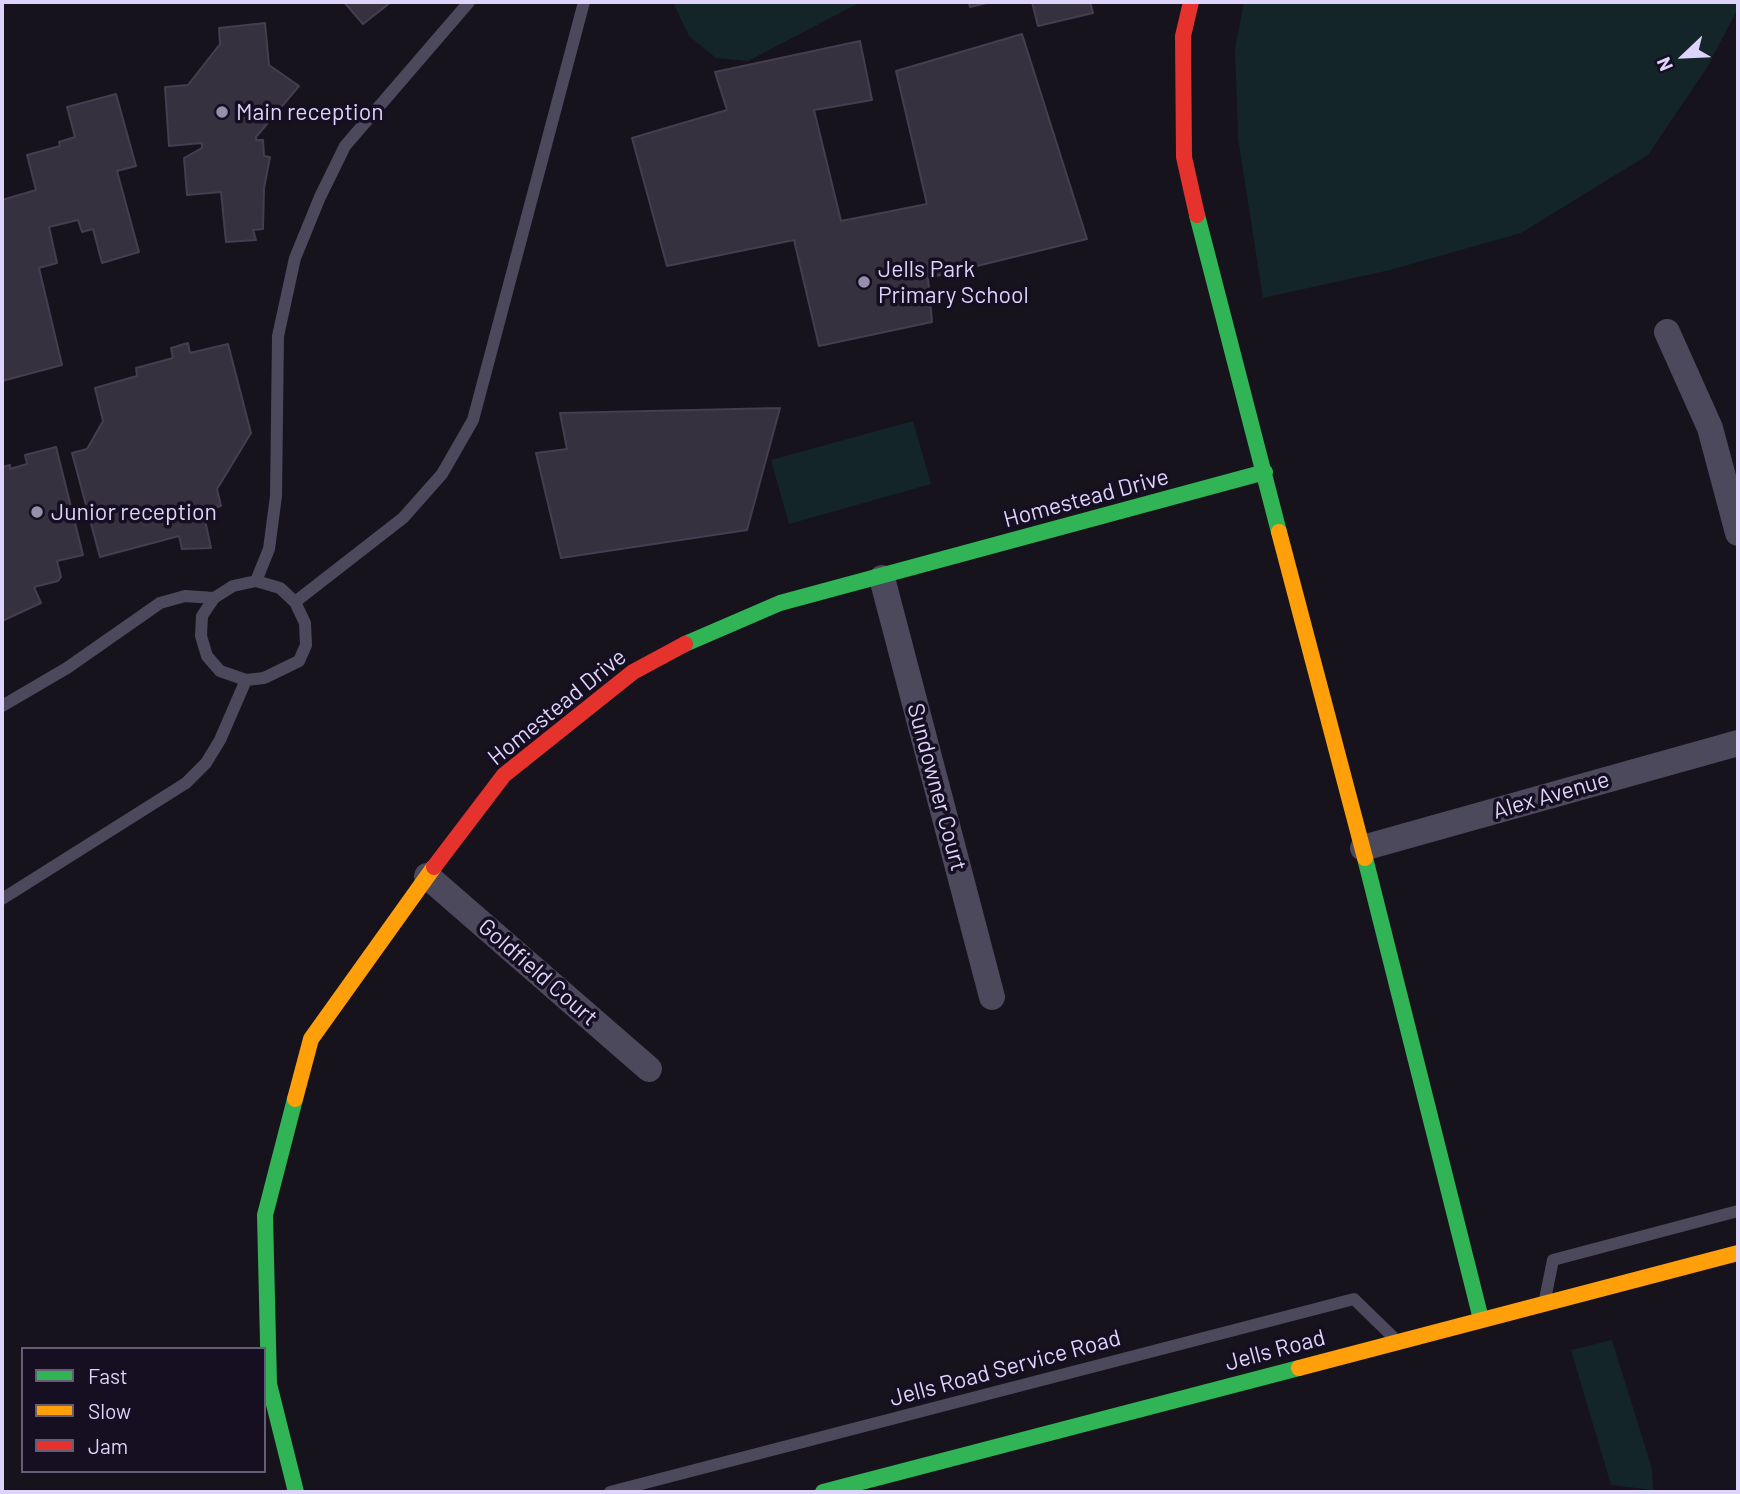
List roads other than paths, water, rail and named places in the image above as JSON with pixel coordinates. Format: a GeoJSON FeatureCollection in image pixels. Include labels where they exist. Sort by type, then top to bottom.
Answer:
{"type":"FeatureCollection","features":[{"type":"Feature","properties":{"kind":"street"},"geometry":{"type":"LineString","coordinates":[[1191,2],[1183,36],[1184,157],[1206,260],[1265,472],[1363,848],[1481,1319]]}},
{"type":"Feature","properties":{"kind":"street"},"geometry":{"type":"LineString","coordinates":[[1667,332],[1710,428],[1738,533]]}},
{"type":"Feature","properties":{"kind":"street","name":"Homestead Drive"},"geometry":{"type":"LineString","coordinates":[[296,1492],[269,1384],[265,1214],[311,1039],[427,876],[504,775],[633,672],[705,633],[780,603],[882,578],[1265,472]]}},
{"type":"Feature","properties":{"kind":"street","name":"Sundowner Court"},"geometry":{"type":"LineString","coordinates":[[882,578],[992,997]]}},
{"type":"Feature","properties":{"kind":"street","name":"Alex Avenue"},"geometry":{"type":"LineString","coordinates":[[1363,848],[1738,743]]}},
{"type":"Feature","properties":{"kind":"street","name":"Goldfield Court"},"geometry":{"type":"LineString","coordinates":[[427,876],[649,1069]]}},
{"type":"Feature","properties":{"kind":"street","name":"Jells Road"},"geometry":{"type":"LineString","coordinates":[[823,1492],[882,1485],[1397,1341],[1738,1253]]}},
{"type":"Feature","properties":{"kind":"lane"},"geometry":{"type":"LineString","coordinates":[[256,581],[269,549],[276,496],[278,336],[295,258],[345,146],[469,2]]}},
{"type":"Feature","properties":{"kind":"lane"},"geometry":{"type":"LineString","coordinates":[[295,602],[403,518],[442,474],[473,420],[584,2]]}},
{"type":"Feature","properties":{"kind":"lane"},"geometry":{"type":"LineString","coordinates":[[256,581],[280,588],[295,602],[305,623],[306,645],[299,661],[282,672],[246,680],[220,671],[206,656],[201,636],[202,616],[214,597],[233,586],[256,581]]}},
{"type":"Feature","properties":{"kind":"lane"},"geometry":{"type":"LineString","coordinates":[[2,706],[87,655],[160,603],[185,596],[214,597]]}},
{"type":"Feature","properties":{"kind":"lane"},"geometry":{"type":"LineString","coordinates":[[2,899],[186,783],[206,763],[220,740],[246,680]]}},
{"type":"Feature","properties":{"kind":"lane"},"geometry":{"type":"LineString","coordinates":[[1544,1303],[1553,1260],[1738,1211]]}},
{"type":"Feature","properties":{"kind":"lane","name":"Jells Road Service Road"},"geometry":{"type":"LineString","coordinates":[[610,1492],[1354,1299],[1397,1341]]}},
{"type":"Feature","properties":{"kind":"place","name":"Main reception"},"geometry":{"type":"Point","coordinates":[222,112]}},
{"type":"Feature","properties":{"kind":"place","name":"Jells Park Primary School"},"geometry":{"type":"Point","coordinates":[864,282]}},
{"type":"Feature","properties":{"kind":"place","name":"Junior reception"},"geometry":{"type":"Point","coordinates":[37,512]}}]}
